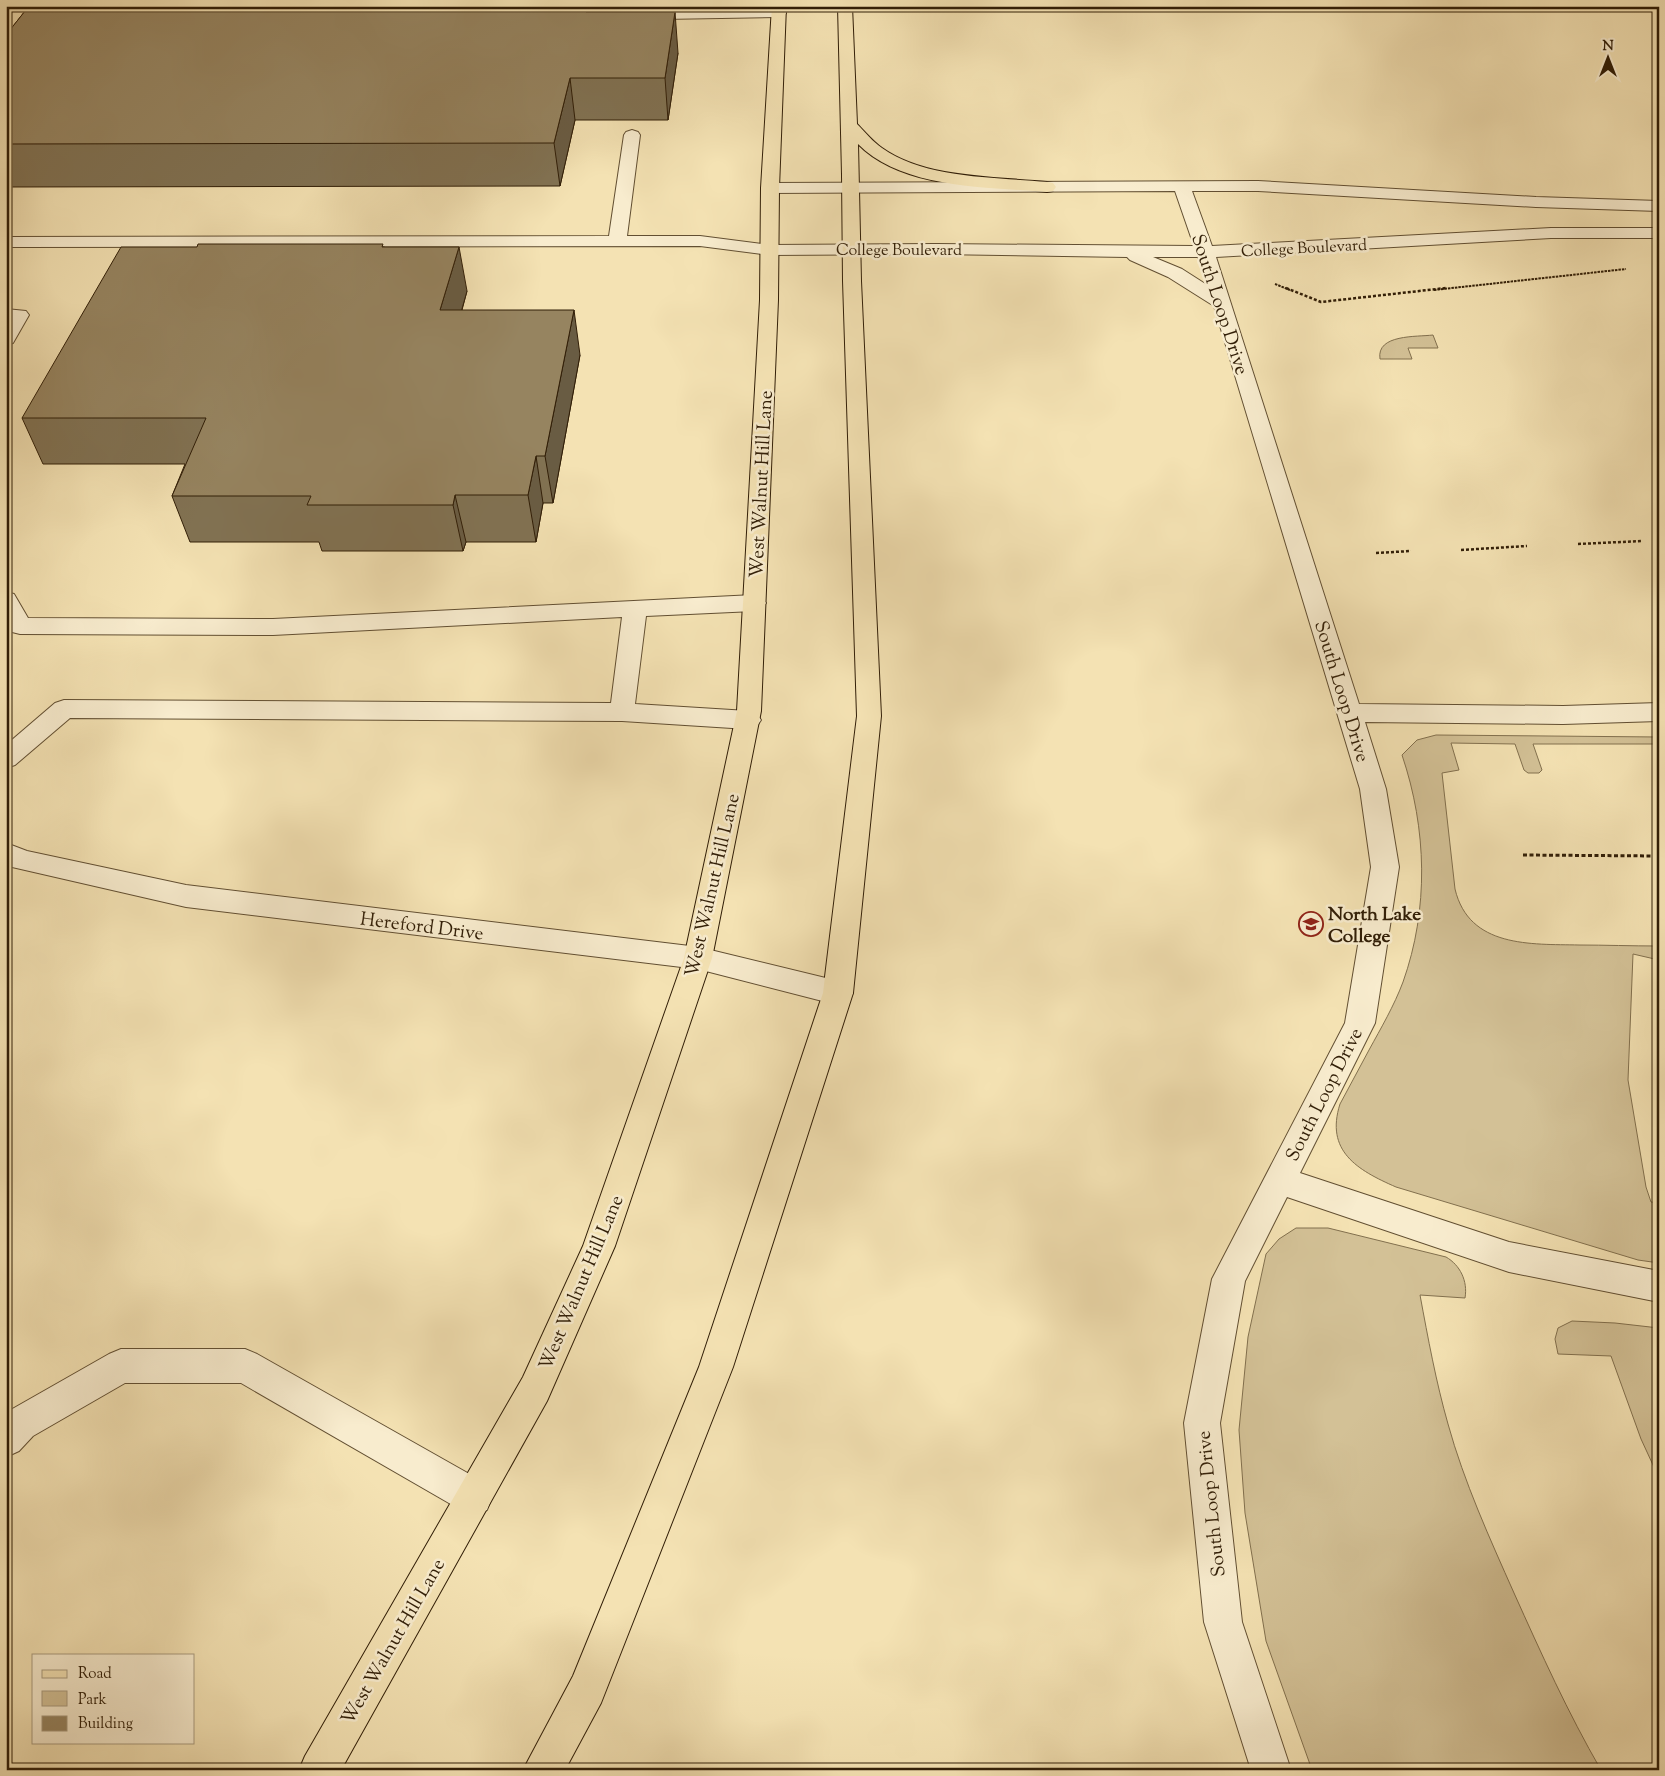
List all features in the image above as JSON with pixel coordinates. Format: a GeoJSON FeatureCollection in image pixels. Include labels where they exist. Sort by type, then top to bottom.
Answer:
{"type":"FeatureCollection","features":[{"type":"Feature","properties":{"kind":"main road"},"geometry":{"type":"LineString","coordinates":[[543,1770],[588,1690],[716,1367],[838,993],[869,716],[851,249],[850,126],[845,6]]}},
{"type":"Feature","properties":{"kind":"main road","name":"West Walnut Hill Lane"},"geometry":{"type":"LineString","coordinates":[[319,1770],[535,1390],[599,1246],[698,958],[748,720],[769,310],[770,188],[779,10]]}},
{"type":"Feature","properties":{"kind":"main road"},"geometry":{"type":"LineString","coordinates":[[850,126],[879,154],[912,170],[954,177],[1047,187]]}},
{"type":"Feature","properties":{"kind":"street"},"geometry":{"type":"LineString","coordinates":[[656,6],[663,15],[779,10]]}},
{"type":"Feature","properties":{"kind":"street"},"geometry":{"type":"LineString","coordinates":[[617,241],[632,135]]}},
{"type":"Feature","properties":{"kind":"street","name":"South Loop Drive"},"geometry":{"type":"LineString","coordinates":[[1182,186],[1222,303],[1374,789],[1385,867],[1360,1023],[1229,1279],[1202,1422],[1223,1622],[1271,1770]]}},
{"type":"Feature","properties":{"kind":"street"},"geometry":{"type":"LineString","coordinates":[[770,188],[1258,186],[1536,202],[1659,206]]}},
{"type":"Feature","properties":{"kind":"street","name":"College Boulevard"},"geometry":{"type":"LineString","coordinates":[[6,242],[700,241],[769,250],[1205,252],[1552,233],[1659,233]]}},
{"type":"Feature","properties":{"kind":"street"},"geometry":{"type":"LineString","coordinates":[[1125,251],[1175,273],[1222,303]]}},
{"type":"Feature","properties":{"kind":"street"},"geometry":{"type":"LineString","coordinates":[[6,315],[19,315],[6,339]]}},
{"type":"Feature","properties":{"kind":"street"},"geometry":{"type":"LineString","coordinates":[[6,599],[20,626],[273,627],[754,603]]}},
{"type":"Feature","properties":{"kind":"street"},"geometry":{"type":"LineString","coordinates":[[622,712],[635,609]]}},
{"type":"Feature","properties":{"kind":"street"},"geometry":{"type":"LineString","coordinates":[[6,759],[64,709],[622,712],[748,720]]}},
{"type":"Feature","properties":{"kind":"street"},"geometry":{"type":"LineString","coordinates":[[1349,712],[1563,715],[1659,712]]}},
{"type":"Feature","properties":{"kind":"street","name":"Hereford Drive"},"geometry":{"type":"LineString","coordinates":[[6,853],[22,860],[186,896],[698,958],[838,993]]}},
{"type":"Feature","properties":{"kind":"street"},"geometry":{"type":"LineString","coordinates":[[1279,1180],[1509,1257],[1659,1287]]}},
{"type":"Feature","properties":{"kind":"street"},"geometry":{"type":"LineString","coordinates":[[6,1439],[20,1424],[121,1366],[245,1366],[474,1497]]}},
{"type":"Feature","properties":{"kind":"path"},"geometry":{"type":"LineString","coordinates":[[1270,282],[1321,302],[1629,269]]}},
{"type":"Feature","properties":{"kind":"path"},"geometry":{"type":"LineString","coordinates":[[1578,544],[1642,541]]}},
{"type":"Feature","properties":{"kind":"path"},"geometry":{"type":"LineString","coordinates":[[1460,550],[1527,546]]}},
{"type":"Feature","properties":{"kind":"path"},"geometry":{"type":"LineString","coordinates":[[1376,553],[1411,551]]}},
{"type":"Feature","properties":{"kind":"path"},"geometry":{"type":"LineString","coordinates":[[1523,855],[1659,856]]}},
{"type":"Feature","properties":{"kind":"green space"},"geometry":{"type":"Polygon","coordinates":[[[1433,335],[1438,348],[1408,348],[1412,359],[1380,359],[1380,351],[1384,345],[1391,341],[1399,338],[1433,335]]]}},
{"type":"Feature","properties":{"kind":"green space"},"geometry":{"type":"Polygon","coordinates":[[[1436,735],[1659,737],[1659,753],[1654,744],[1533,744],[1542,770],[1539,773],[1528,773],[1524,770],[1515,744],[1451,743],[1459,770],[1442,773],[1455,889],[1462,908],[1474,922],[1488,932],[1504,939],[1522,942],[1560,945],[1659,946],[1659,960],[1633,954],[1628,1080],[1646,1187],[1651,1202],[1659,1203],[1659,1263],[1638,1260],[1396,1187],[1357,1166],[1341,1146],[1337,1134],[1336,1120],[1340,1104],[1387,1017],[1403,982],[1417,926],[1421,898],[1420,840],[1416,811],[1402,755],[1417,740],[1436,735]]]}},
{"type":"Feature","properties":{"kind":"green space"},"geometry":{"type":"Polygon","coordinates":[[[1296,1228],[1328,1228],[1446,1257],[1455,1264],[1462,1274],[1466,1292],[1465,1298],[1420,1295],[1436,1376],[1454,1446],[1487,1531],[1534,1638],[1577,1727],[1601,1770],[1312,1770],[1266,1641],[1245,1513],[1239,1430],[1248,1337],[1266,1254],[1279,1239],[1296,1228]]]}},
{"type":"Feature","properties":{"kind":"green space"},"geometry":{"type":"Polygon","coordinates":[[[1572,1321],[1659,1328],[1659,1478],[1641,1439],[1611,1356],[1558,1354],[1555,1339],[1558,1328],[1572,1321]]]}},
{"type":"Feature","properties":{"kind":"building"},"geometry":{"type":"Polygon","coordinates":[[[29,6],[587,6],[586,12],[675,12],[665,78],[570,78],[554,143],[6,144],[6,35],[29,6]]]}},
{"type":"Feature","properties":{"kind":"building"},"geometry":{"type":"Polygon","coordinates":[[[198,244],[383,244],[382,247],[459,247],[440,310],[574,310],[545,456],[536,456],[528,495],[455,495],[453,505],[307,505],[311,496],[172,496],[206,418],[22,418],[121,247],[197,247],[198,244]]]}},
{"type":"Feature","properties":{"kind":"place","name":"North Lake College"},"geometry":{"type":"Point","coordinates":[1311,924]}}]}
